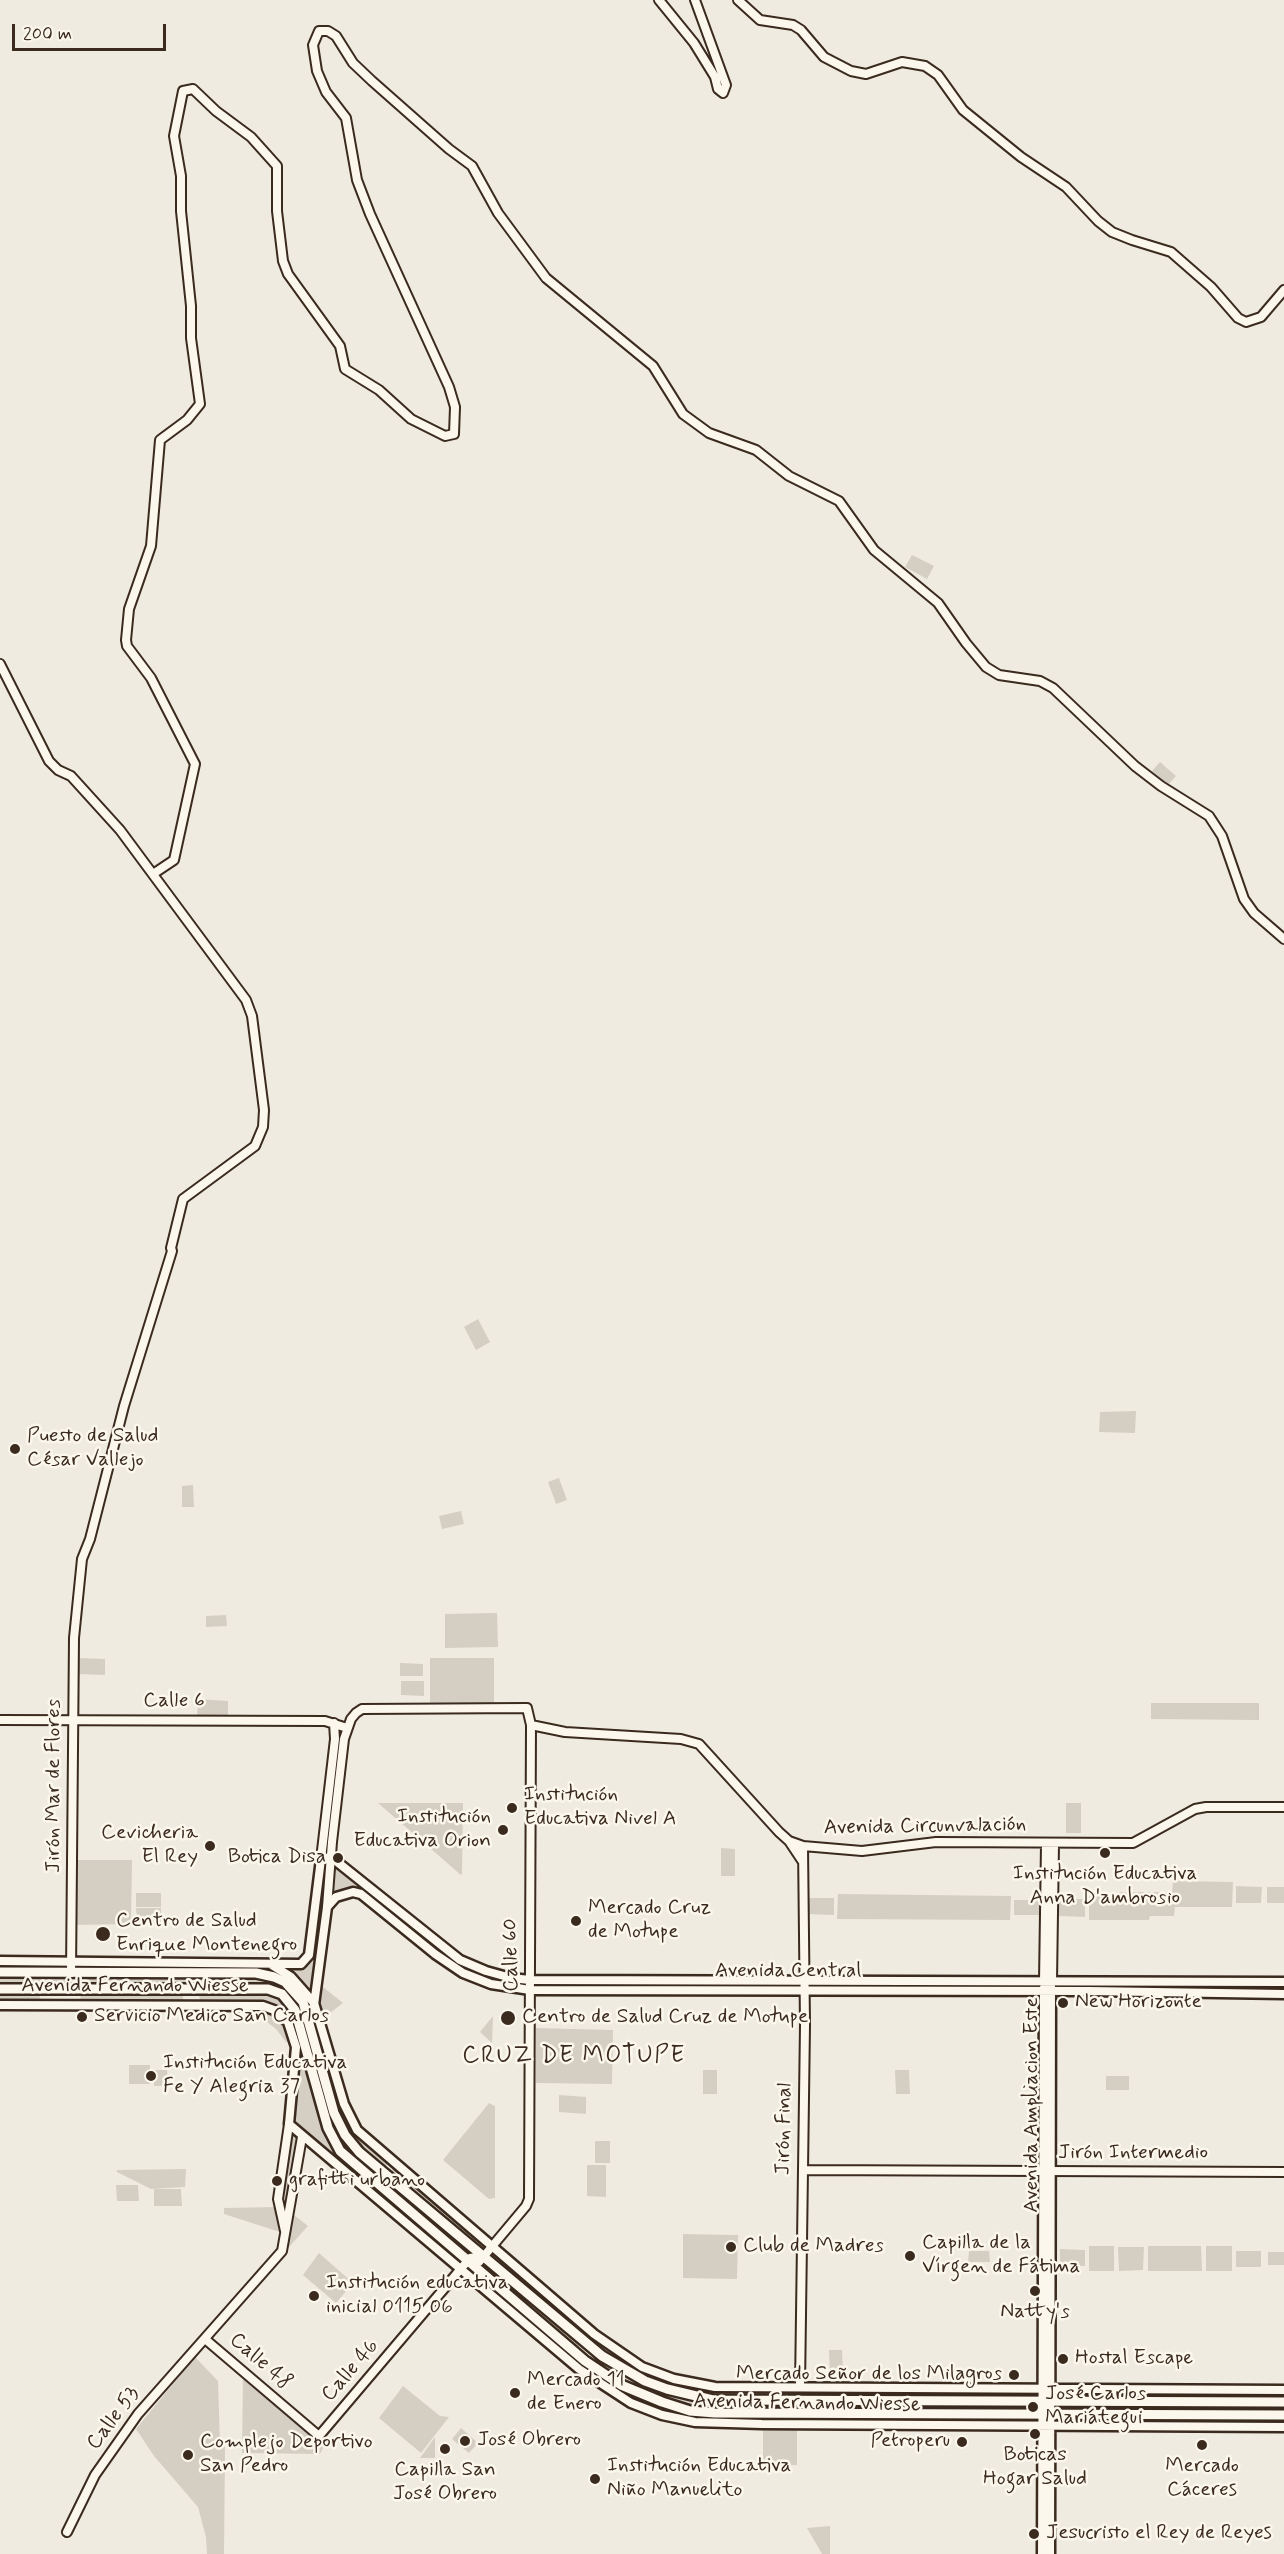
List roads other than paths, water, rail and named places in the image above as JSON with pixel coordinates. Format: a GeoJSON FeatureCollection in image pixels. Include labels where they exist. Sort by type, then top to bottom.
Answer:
{"type":"FeatureCollection","features":[{"type":"Feature","properties":{"kind":"main road"},"geometry":{"type":"LineString","coordinates":[[272,1965],[301,1964],[309,1955],[321,1859],[331,1857]]}},
{"type":"Feature","properties":{"kind":"main road","name":"Avenida Central"},"geometry":{"type":"LineString","coordinates":[[331,1857],[460,1960],[486,1971],[531,1980],[804,1979],[1284,1994]]}},
{"type":"Feature","properties":{"kind":"main road","name":"Avenida Central"},"geometry":{"type":"LineString","coordinates":[[327,1907],[336,1897],[353,1892],[361,1894],[435,1954],[463,1973],[502,1987],[530,1990],[804,1989],[1284,1982]]}},
{"type":"Feature","properties":{"kind":"main road"},"geometry":{"type":"LineString","coordinates":[[310,2024],[327,1907]]}},
{"type":"Feature","properties":{"kind":"main road","name":"Avenida Fernando Wiesse"},"geometry":{"type":"LineString","coordinates":[[0,1961],[70,1960],[272,1965],[291,1977],[314,2003],[344,2104],[357,2130],[490,2247],[614,2350],[642,2367],[674,2379],[712,2387],[1284,2390]]}},
{"type":"Feature","properties":{"kind":"main road","name":"Avenida Fernando Wiesse"},"geometry":{"type":"LineString","coordinates":[[0,1972],[269,1975],[285,1982],[295,1990],[303,2002],[334,2113],[351,2143],[369,2162],[602,2356],[645,2381],[707,2399],[1284,2402]]}},
{"type":"Feature","properties":{"kind":"main road","name":"Avenida Ampliacion Este"},"geometry":{"type":"LineString","coordinates":[[1047,2426],[1048,1986]]}},
{"type":"Feature","properties":{"kind":"main road","name":"Avenida Fernando Wiesse"},"geometry":{"type":"LineString","coordinates":[[0,1989],[276,1991],[285,1996],[295,2010],[328,2128],[340,2151],[585,2361],[633,2391],[700,2413],[1284,2415]]}},
{"type":"Feature","properties":{"kind":"main road","name":"Avenida Fernando Wiesse"},"geometry":{"type":"LineString","coordinates":[[0,2005],[263,2006],[274,2010],[288,2022],[296,2047],[289,2124],[579,2369],[631,2403],[662,2415],[695,2422],[731,2423],[1284,2427]]}},
{"type":"Feature","properties":{"kind":"main road"},"geometry":{"type":"LineString","coordinates":[[307,2056],[318,2054]]}},
{"type":"Feature","properties":{"kind":"main road","name":"Jirón Final"},"geometry":{"type":"LineString","coordinates":[[800,2387],[800,2413]]}},
{"type":"Feature","properties":{"kind":"main road"},"geometry":{"type":"LineString","coordinates":[[1042,2554],[1047,2426]]}},
{"type":"Feature","properties":{"kind":"main road"},"geometry":{"type":"LineString","coordinates":[[1047,2426],[1050,2554]]}},
{"type":"Feature","properties":{"kind":"street"},"geometry":{"type":"LineString","coordinates":[[659,0],[708,63],[718,90],[723,93],[726,85],[695,0]]}},
{"type":"Feature","properties":{"kind":"street"},"geometry":{"type":"LineString","coordinates":[[738,0],[760,20],[793,25],[806,35],[824,57],[851,71],[866,74],[902,62],[925,66],[938,75],[963,110],[1015,153],[1066,187],[1098,221],[1131,240],[1171,252],[1211,287],[1238,318],[1246,322],[1261,317],[1284,290]]}},
{"type":"Feature","properties":{"kind":"street"},"geometry":{"type":"LineString","coordinates":[[153,874],[174,860],[195,768],[192,754],[151,678],[126,643],[129,609],[151,546],[160,440],[187,420],[200,404],[183,243],[181,176],[174,136],[183,91],[193,89],[216,111],[251,137],[277,166],[277,211],[283,261],[288,274],[340,346],[345,369],[379,390],[411,419],[445,436],[452,435],[455,424],[453,398],[429,340],[370,214],[357,180],[346,118],[326,92],[316,71],[313,45],[320,31],[328,31],[336,36],[353,63],[449,149],[472,166],[498,213],[546,279],[653,366],[683,414],[709,433],[756,450],[789,476],[835,498],[874,550],[938,603],[966,643],[987,667],[999,675],[1040,681],[1053,688],[1135,766],[1161,786],[1209,816],[1222,836],[1244,899],[1254,913],[1284,939]]}},
{"type":"Feature","properties":{"kind":"street","name":"Jirón Mar de Flores"},"geometry":{"type":"LineString","coordinates":[[0,664],[49,761],[58,770],[71,776],[120,830],[248,1004],[252,1016],[263,1101],[263,1127],[250,1150],[183,1199],[172,1251],[121,1417],[90,1539],[83,1553],[76,1600],[72,1720],[70,1973]]}},
{"type":"Feature","properties":{"kind":"street","name":"Calle 60"},"geometry":{"type":"LineString","coordinates":[[347,1728],[351,1719],[362,1709],[527,1708],[531,1725],[529,2199],[526,2206],[482,2256]]}},
{"type":"Feature","properties":{"kind":"street","name":"Calle 6"},"geometry":{"type":"LineString","coordinates":[[0,1720],[334,1723],[347,1728]]}},
{"type":"Feature","properties":{"kind":"street"},"geometry":{"type":"LineString","coordinates":[[321,1859],[335,1739],[334,1723]]}},
{"type":"Feature","properties":{"kind":"street","name":"Avenida Circunvalación"},"geometry":{"type":"LineString","coordinates":[[531,1725],[566,1732],[681,1739],[699,1744],[789,1841],[803,1846],[862,1851],[924,1843],[1139,1842],[1186,1813],[1206,1807],[1284,1807]]}},
{"type":"Feature","properties":{"kind":"street"},"geometry":{"type":"LineString","coordinates":[[327,1907],[347,1728]]}},
{"type":"Feature","properties":{"kind":"street"},"geometry":{"type":"LineString","coordinates":[[789,1841],[803,1863]]}},
{"type":"Feature","properties":{"kind":"street","name":"Avenida Ampliacion Este"},"geometry":{"type":"LineString","coordinates":[[1048,1986],[1050,1844]]}},
{"type":"Feature","properties":{"kind":"street","name":"Jirón Final"},"geometry":{"type":"LineString","coordinates":[[800,2387],[803,1846]]}},
{"type":"Feature","properties":{"kind":"street"},"geometry":{"type":"LineString","coordinates":[[286,2242],[278,2199],[289,2124]]}},
{"type":"Feature","properties":{"kind":"street","name":"Calle 53"},"geometry":{"type":"LineString","coordinates":[[67,2532],[95,2475],[138,2414],[268,2270],[286,2242],[302,2137]]}},
{"type":"Feature","properties":{"kind":"street","name":"Jirón Intermedio"},"geometry":{"type":"LineString","coordinates":[[803,2170],[1011,2169],[1047,2172],[1284,2172]]}},
{"type":"Feature","properties":{"kind":"street","name":"Calle 46"},"geometry":{"type":"LineString","coordinates":[[319,2436],[460,2270],[468,2263],[476,2264],[482,2256]]}},
{"type":"Feature","properties":{"kind":"street","name":"Calle 48"},"geometry":{"type":"LineString","coordinates":[[205,2339],[319,2436]]}},
{"type":"Feature","properties":{"kind":"place","name":"Puesto de Salud César Vallejo"},"geometry":{"type":"Point","coordinates":[15,1449]}},
{"type":"Feature","properties":{"kind":"place","name":"Institución Educativa Nivel A"},"geometry":{"type":"Point","coordinates":[512,1808]}},
{"type":"Feature","properties":{"kind":"place","name":"Institución Educativa Orion"},"geometry":{"type":"Point","coordinates":[503,1830]}},
{"type":"Feature","properties":{"kind":"place","name":"Cevicheria El Rey"},"geometry":{"type":"Point","coordinates":[210,1846]}},
{"type":"Feature","properties":{"kind":"place","name":"Institución Educativa Anna D'ambrosio"},"geometry":{"type":"Point","coordinates":[1105,1853]}},
{"type":"Feature","properties":{"kind":"place","name":"Botica Disa"},"geometry":{"type":"Point","coordinates":[338,1858]}},
{"type":"Feature","properties":{"kind":"place","name":"Mercado Cruz de Motupe"},"geometry":{"type":"Point","coordinates":[576,1921]}},
{"type":"Feature","properties":{"kind":"place","name":"Centro de Salud Enrique Montenegro"},"geometry":{"type":"Point","coordinates":[103,1934]}},
{"type":"Feature","properties":{"kind":"place","name":"New Horizonte"},"geometry":{"type":"Point","coordinates":[1063,2003]}},
{"type":"Feature","properties":{"kind":"place","name":"Servicio Medico San Carlos"},"geometry":{"type":"Point","coordinates":[82,2017]}},
{"type":"Feature","properties":{"kind":"place","name":"Centro de Salud Cruz de Motupe"},"geometry":{"type":"Point","coordinates":[508,2018]}},
{"type":"Feature","properties":{"kind":"place","name":"Institución Educativa Fe Y Alegria 37"},"geometry":{"type":"Point","coordinates":[151,2076]}},
{"type":"Feature","properties":{"kind":"place","name":"grafitti urbano"},"geometry":{"type":"Point","coordinates":[277,2181]}},
{"type":"Feature","properties":{"kind":"place","name":"Club de Madres"},"geometry":{"type":"Point","coordinates":[731,2247]}},
{"type":"Feature","properties":{"kind":"place","name":"Capilla de la Vírgen de Fátima"},"geometry":{"type":"Point","coordinates":[910,2256]}},
{"type":"Feature","properties":{"kind":"place","name":"Natty's"},"geometry":{"type":"Point","coordinates":[1035,2291]}},
{"type":"Feature","properties":{"kind":"place","name":"Institución educativa inicial 0115 06"},"geometry":{"type":"Point","coordinates":[314,2296]}},
{"type":"Feature","properties":{"kind":"place","name":"Hostal Escape"},"geometry":{"type":"Point","coordinates":[1063,2359]}},
{"type":"Feature","properties":{"kind":"place","name":"Mercado Señor de los Milagros"},"geometry":{"type":"Point","coordinates":[1014,2375]}},
{"type":"Feature","properties":{"kind":"place","name":"Mercado 11 de Enero"},"geometry":{"type":"Point","coordinates":[515,2393]}},
{"type":"Feature","properties":{"kind":"place","name":"José Carlos Mariátegui"},"geometry":{"type":"Point","coordinates":[1033,2407]}},
{"type":"Feature","properties":{"kind":"place","name":"Boticas Hogar Salud"},"geometry":{"type":"Point","coordinates":[1035,2434]}},
{"type":"Feature","properties":{"kind":"place","name":"José Obrero"},"geometry":{"type":"Point","coordinates":[465,2441]}},
{"type":"Feature","properties":{"kind":"place","name":"Petroperu"},"geometry":{"type":"Point","coordinates":[962,2442]}},
{"type":"Feature","properties":{"kind":"place","name":"Mercado Cáceres"},"geometry":{"type":"Point","coordinates":[1202,2445]}},
{"type":"Feature","properties":{"kind":"place","name":"Capilla San José Obrero"},"geometry":{"type":"Point","coordinates":[445,2449]}},
{"type":"Feature","properties":{"kind":"place","name":"Complejo Deportivo San Pedro"},"geometry":{"type":"Point","coordinates":[188,2455]}},
{"type":"Feature","properties":{"kind":"place","name":"Institución Educativa Niño Manuelito"},"geometry":{"type":"Point","coordinates":[595,2479]}},
{"type":"Feature","properties":{"kind":"place","name":"Jesucristo el Rey de Reyes"},"geometry":{"type":"Point","coordinates":[1034,2534]}},
{"type":"Feature","properties":{"kind":"district","name":"CRUZ DE MOTUPE"},"geometry":{"type":"Point","coordinates":[574,2057]}}]}
